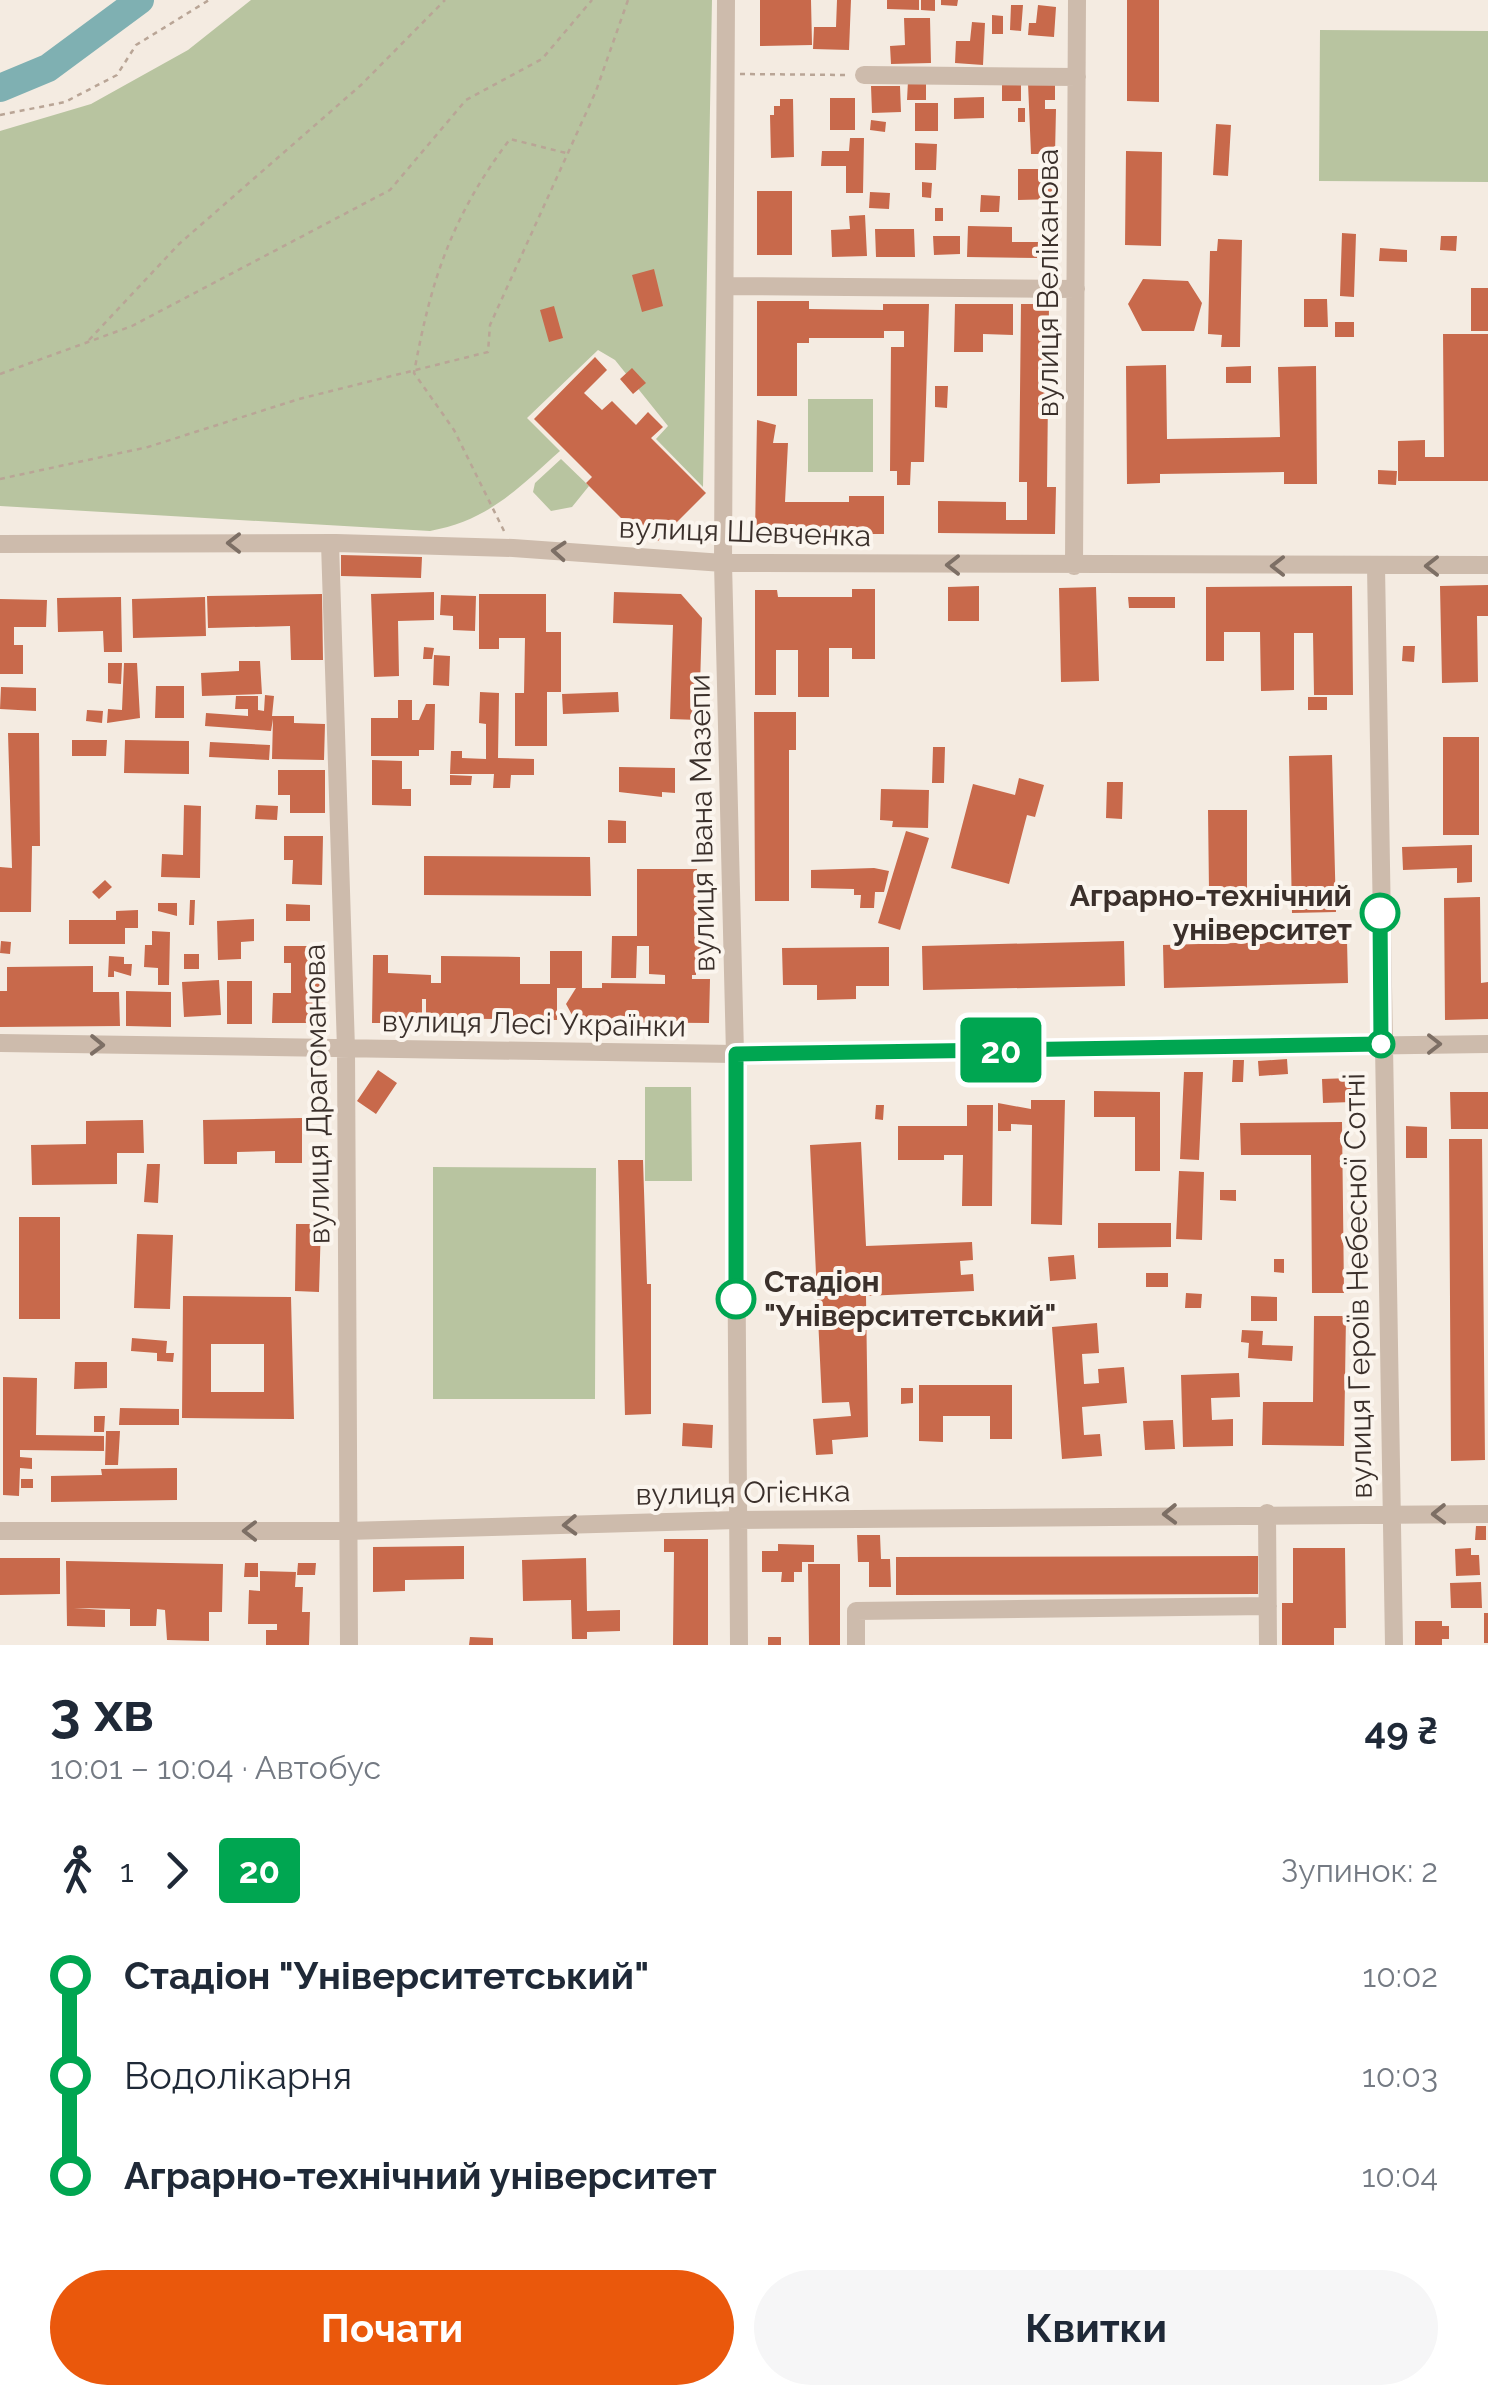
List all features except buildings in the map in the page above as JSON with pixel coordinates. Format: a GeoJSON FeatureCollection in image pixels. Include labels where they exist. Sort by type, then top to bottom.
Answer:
{"type":"FeatureCollection","features":[{"type":"Feature","properties":{"kind":"street","name":"вулиця Івана Мазепи"},"geometry":{"type":"LineString","coordinates":[[726,0],[723,562],[736,1054],[738,1645]]}},
{"type":"Feature","properties":{"kind":"street","name":"вулиця Веліканова"},"geometry":{"type":"LineString","coordinates":[[1074,566],[1077,0]]}},
{"type":"Feature","properties":{"kind":"street"},"geometry":{"type":"LineString","coordinates":[[864,75],[1077,77]]}},
{"type":"Feature","properties":{"kind":"street"},"geometry":{"type":"LineString","coordinates":[[725,286],[1076,289]]}},
{"type":"Feature","properties":{"kind":"street","name":"вулиця Шевченка"},"geometry":{"type":"LineString","coordinates":[[0,544],[330,543],[513,548],[723,562],[1488,565]]}},
{"type":"Feature","properties":{"kind":"street","name":"вулиця Драгоманова"},"geometry":{"type":"LineString","coordinates":[[330,543],[346,1049],[349,1645]]}},
{"type":"Feature","properties":{"kind":"street","name":"вулиця Героїв Небесної Сотні"},"geometry":{"type":"LineString","coordinates":[[1376,566],[1394,1645]]}},
{"type":"Feature","properties":{"kind":"street","name":"вулиця Лесі Українки"},"geometry":{"type":"LineString","coordinates":[[0,1043],[736,1054],[1488,1044]]}},
{"type":"Feature","properties":{"kind":"street"},"geometry":{"type":"LineString","coordinates":[[1268,1513],[1268,1645]]}},
{"type":"Feature","properties":{"kind":"street","name":"вулиця Огієнка"},"geometry":{"type":"LineString","coordinates":[[0,1531],[347,1531],[737,1520],[1488,1514]]}},
{"type":"Feature","properties":{"kind":"street"},"geometry":{"type":"LineString","coordinates":[[856,1645],[856,1611],[1268,1606]]}},
{"type":"Feature","properties":{"kind":"path"},"geometry":{"type":"LineString","coordinates":[[0,116],[65,102],[117,76],[136,45],[209,0]]}},
{"type":"Feature","properties":{"kind":"path"},"geometry":{"type":"LineString","coordinates":[[88,341],[179,244],[360,85],[445,0]]}},
{"type":"Feature","properties":{"kind":"path"},"geometry":{"type":"LineString","coordinates":[[0,374],[132,326],[390,190],[466,100],[542,59],[592,0]]}},
{"type":"Feature","properties":{"kind":"path"},"geometry":{"type":"LineString","coordinates":[[0,479],[148,447],[299,399],[488,352],[490,325],[567,153],[628,0]]}},
{"type":"Feature","properties":{"kind":"path"},"geometry":{"type":"LineString","coordinates":[[726,74],[864,75]]}},
{"type":"Feature","properties":{"kind":"path"},"geometry":{"type":"LineString","coordinates":[[513,548],[454,430],[414,373],[428,297],[472,190],[510,138],[567,153]]}},
{"type":"Feature","properties":{"kind":"green space"},"geometry":{"type":"Polygon","coordinates":[[[251,0],[712,0],[703,487],[656,439],[668,426],[615,360],[598,350],[527,418],[560,451],[501,502],[451,526],[430,531],[0,506],[0,131],[91,104],[188,50],[251,0]]]}},
{"type":"Feature","properties":{"kind":"green space"},"geometry":{"type":"Polygon","coordinates":[[[1320,30],[1488,31],[1488,182],[1319,181],[1320,30]]]}},
{"type":"Feature","properties":{"kind":"green space"},"geometry":{"type":"Polygon","coordinates":[[[808,399],[873,399],[873,472],[808,472],[808,399]]]}},
{"type":"Feature","properties":{"kind":"green space"},"geometry":{"type":"Polygon","coordinates":[[[561,459],[589,486],[572,507],[551,511],[533,492],[535,483],[561,459]]]}},
{"type":"Feature","properties":{"kind":"green space"},"geometry":{"type":"Polygon","coordinates":[[[645,1087],[691,1087],[692,1181],[645,1181],[645,1087]]]}},
{"type":"Feature","properties":{"kind":"green space"},"geometry":{"type":"Polygon","coordinates":[[[433,1167],[596,1168],[595,1399],[433,1399],[433,1167]]]}},
{"type":"Feature","properties":{"kind":"waterway"},"geometry":{"type":"LineString","coordinates":[[0,88],[48,68],[140,0]]}},
{"type":"Feature","properties":{"kind":"bus line","name":"20"},"geometry":{"type":"LineString","coordinates":[[736,1299],[736,1054],[1381,1044],[1380,913]]}},
{"type":"Feature","properties":{"kind":"place","name":"Аграрно-технічний університет"},"geometry":{"type":"Point","coordinates":[1380,913]}},
{"type":"Feature","properties":{"kind":"place","name":"Стадіон \"Університетський\""},"geometry":{"type":"Point","coordinates":[736,1299]}}]}
